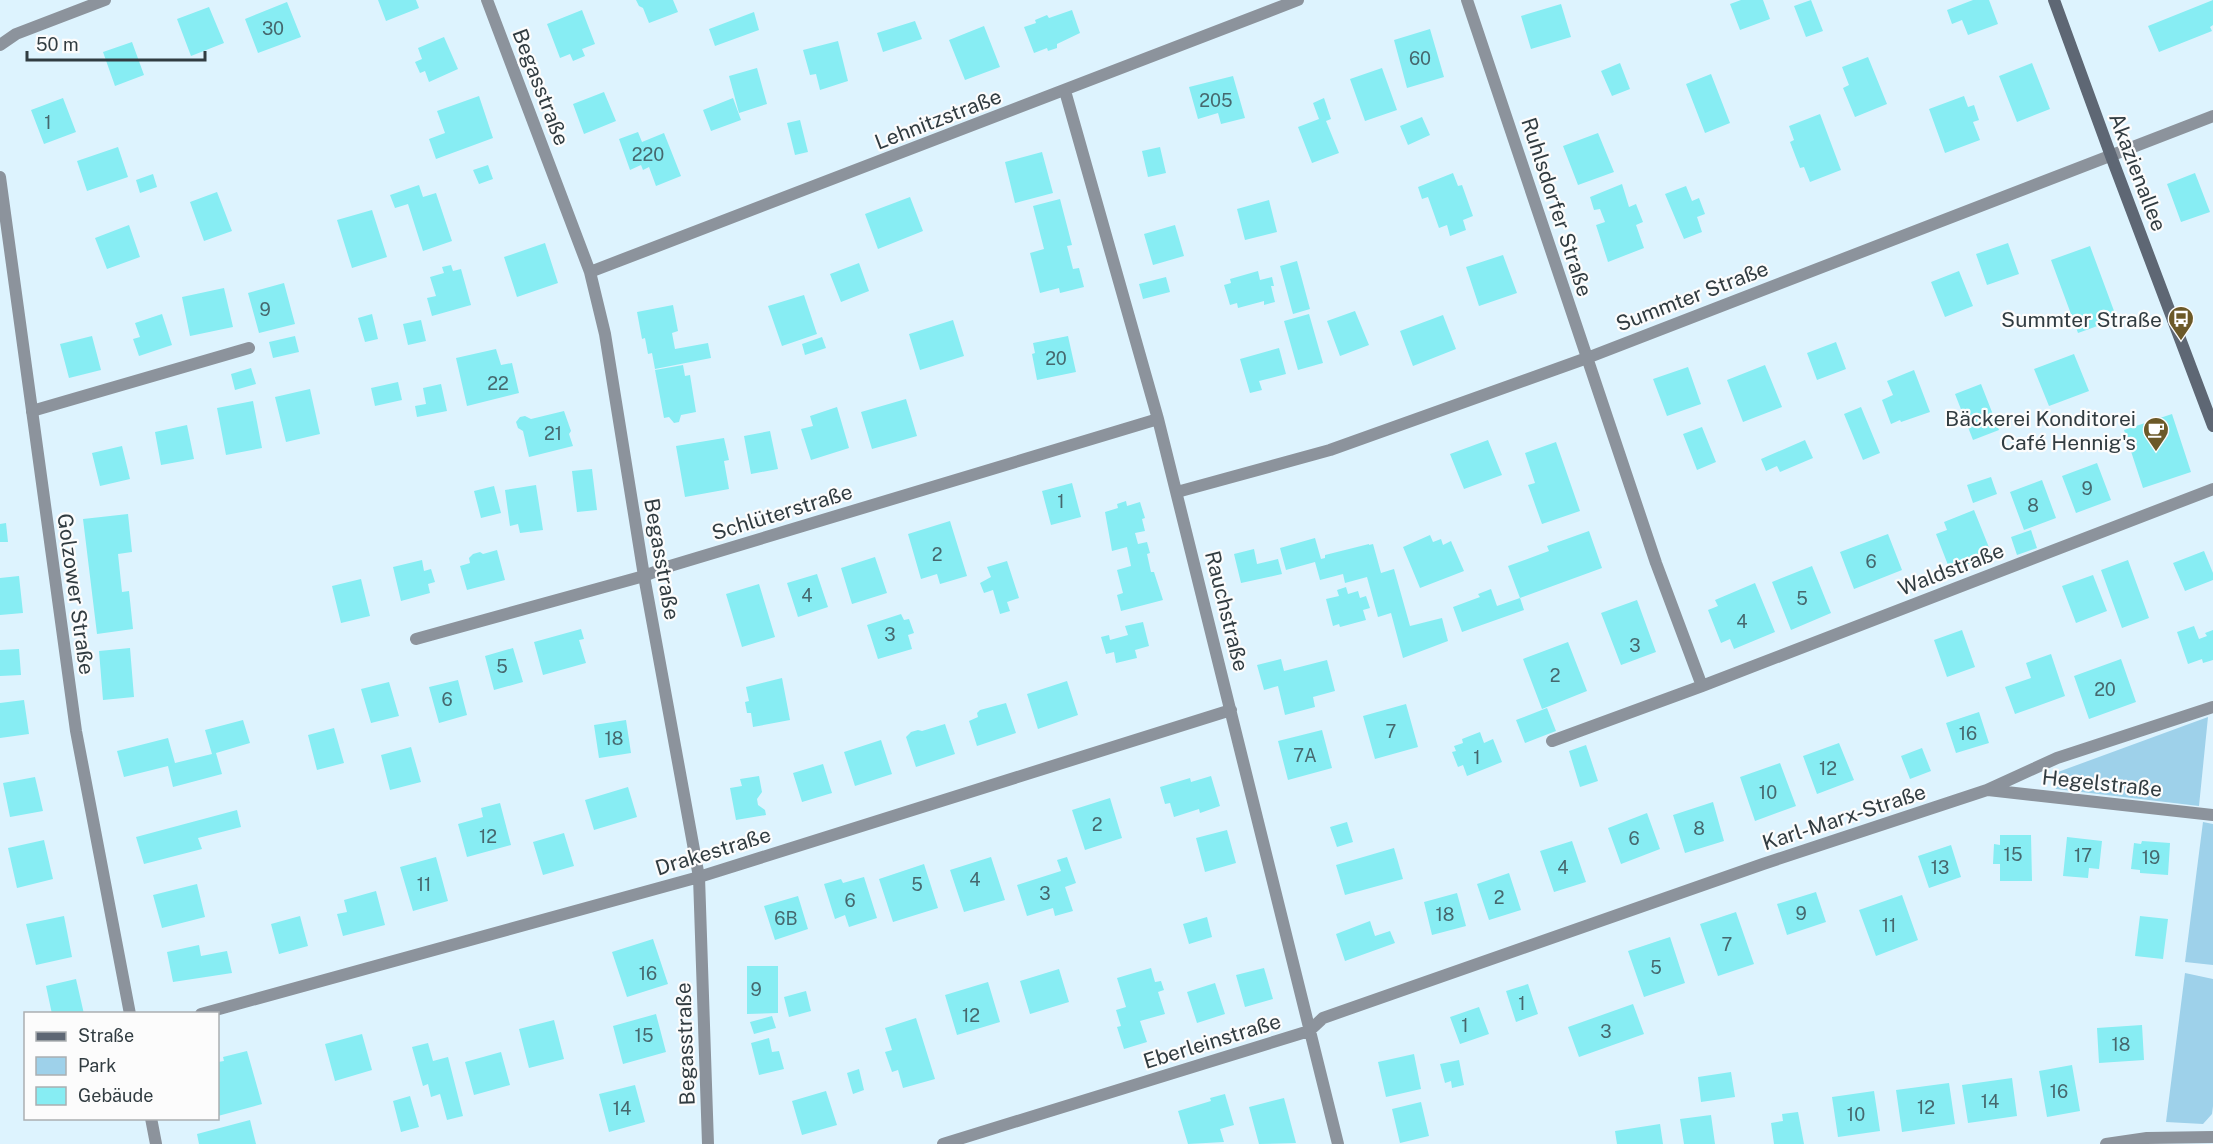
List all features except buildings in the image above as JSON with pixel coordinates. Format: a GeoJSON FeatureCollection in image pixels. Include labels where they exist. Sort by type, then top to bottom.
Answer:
{"type":"FeatureCollection","features":[{"type":"Feature","properties":{"kind":"street"},"geometry":{"type":"LineString","coordinates":[[0,45],[16,34],[105,0]]}},
{"type":"Feature","properties":{"kind":"street","name":"Begasstraße"},"geometry":{"type":"LineString","coordinates":[[487,0],[590,272],[606,334],[644,576],[699,877],[708,1144]]}},
{"type":"Feature","properties":{"kind":"street","name":"Lehnitzstraße"},"geometry":{"type":"LineString","coordinates":[[590,272],[1298,0]]}},
{"type":"Feature","properties":{"kind":"street","name":"Ruhlsdorfer Straße"},"geometry":{"type":"LineString","coordinates":[[1467,0],[1656,563],[1702,686]]}},
{"type":"Feature","properties":{"kind":"street","name":"Akazienallee"},"geometry":{"type":"LineString","coordinates":[[2054,0],[2110,156],[2213,426]]}},
{"type":"Feature","properties":{"kind":"street","name":"Rauchstraße"},"geometry":{"type":"LineString","coordinates":[[1065,91],[1177,492],[1338,1144]]}},
{"type":"Feature","properties":{"kind":"street","name":"Summter Straße"},"geometry":{"type":"LineString","coordinates":[[1177,492],[1330,450],[1587,358],[2213,116]]}},
{"type":"Feature","properties":{"kind":"street","name":"Golzower Straße"},"geometry":{"type":"LineString","coordinates":[[0,177],[76,730],[130,1012]]}},
{"type":"Feature","properties":{"kind":"street"},"geometry":{"type":"LineString","coordinates":[[32,411],[249,348]]}},
{"type":"Feature","properties":{"kind":"street","name":"Schlüterstraße"},"geometry":{"type":"LineString","coordinates":[[416,639],[644,576],[670,566],[1158,419]]}},
{"type":"Feature","properties":{"kind":"street","name":"Waldstraße"},"geometry":{"type":"LineString","coordinates":[[1552,741],[1702,686],[2213,489]]}},
{"type":"Feature","properties":{"kind":"street","name":"Karl-Marx-Straße"},"geometry":{"type":"LineString","coordinates":[[1485,962],[1763,864],[1987,790],[2057,758],[2213,707]]}},
{"type":"Feature","properties":{"kind":"street","name":"Drakestraße"},"geometry":{"type":"LineString","coordinates":[[208,1012],[699,877],[1231,710]]}},
{"type":"Feature","properties":{"kind":"street","name":"Hegelstraße"},"geometry":{"type":"LineString","coordinates":[[1987,790],[2213,815]]}},
{"type":"Feature","properties":{"kind":"street","name":"Eberleinstraße"},"geometry":{"type":"LineString","coordinates":[[943,1144],[1309,1031],[1323,1018],[1485,962]]}},
{"type":"Feature","properties":{"kind":"street"},"geometry":{"type":"LineString","coordinates":[[151,1120],[156,1144]]}},
{"type":"Feature","properties":{"kind":"street"},"geometry":{"type":"LineString","coordinates":[[2106,1144],[2147,1138],[2213,1137]]}},
{"type":"Feature","properties":{"kind":"green space"},"geometry":{"type":"Polygon","coordinates":[[[2208,717],[2199,806],[2056,789],[2054,783],[2058,772],[2208,717]]]}},
{"type":"Feature","properties":{"kind":"green space"},"geometry":{"type":"Polygon","coordinates":[[[2203,822],[2213,824],[2213,965],[2185,962],[2203,822]]]}},
{"type":"Feature","properties":{"kind":"green space"},"geometry":{"type":"Polygon","coordinates":[[[2185,973],[2213,979],[2213,1106],[2212,1114],[2203,1124],[2166,1122],[2185,973]]]}},
{"type":"Feature","properties":{"kind":"place","name":"Summter Straße"},"geometry":{"type":"Point","coordinates":[2181,342]}},
{"type":"Feature","properties":{"kind":"place","name":"Bäckerei Konditorei Café Hennig's"},"geometry":{"type":"Point","coordinates":[2156,453]}}]}
